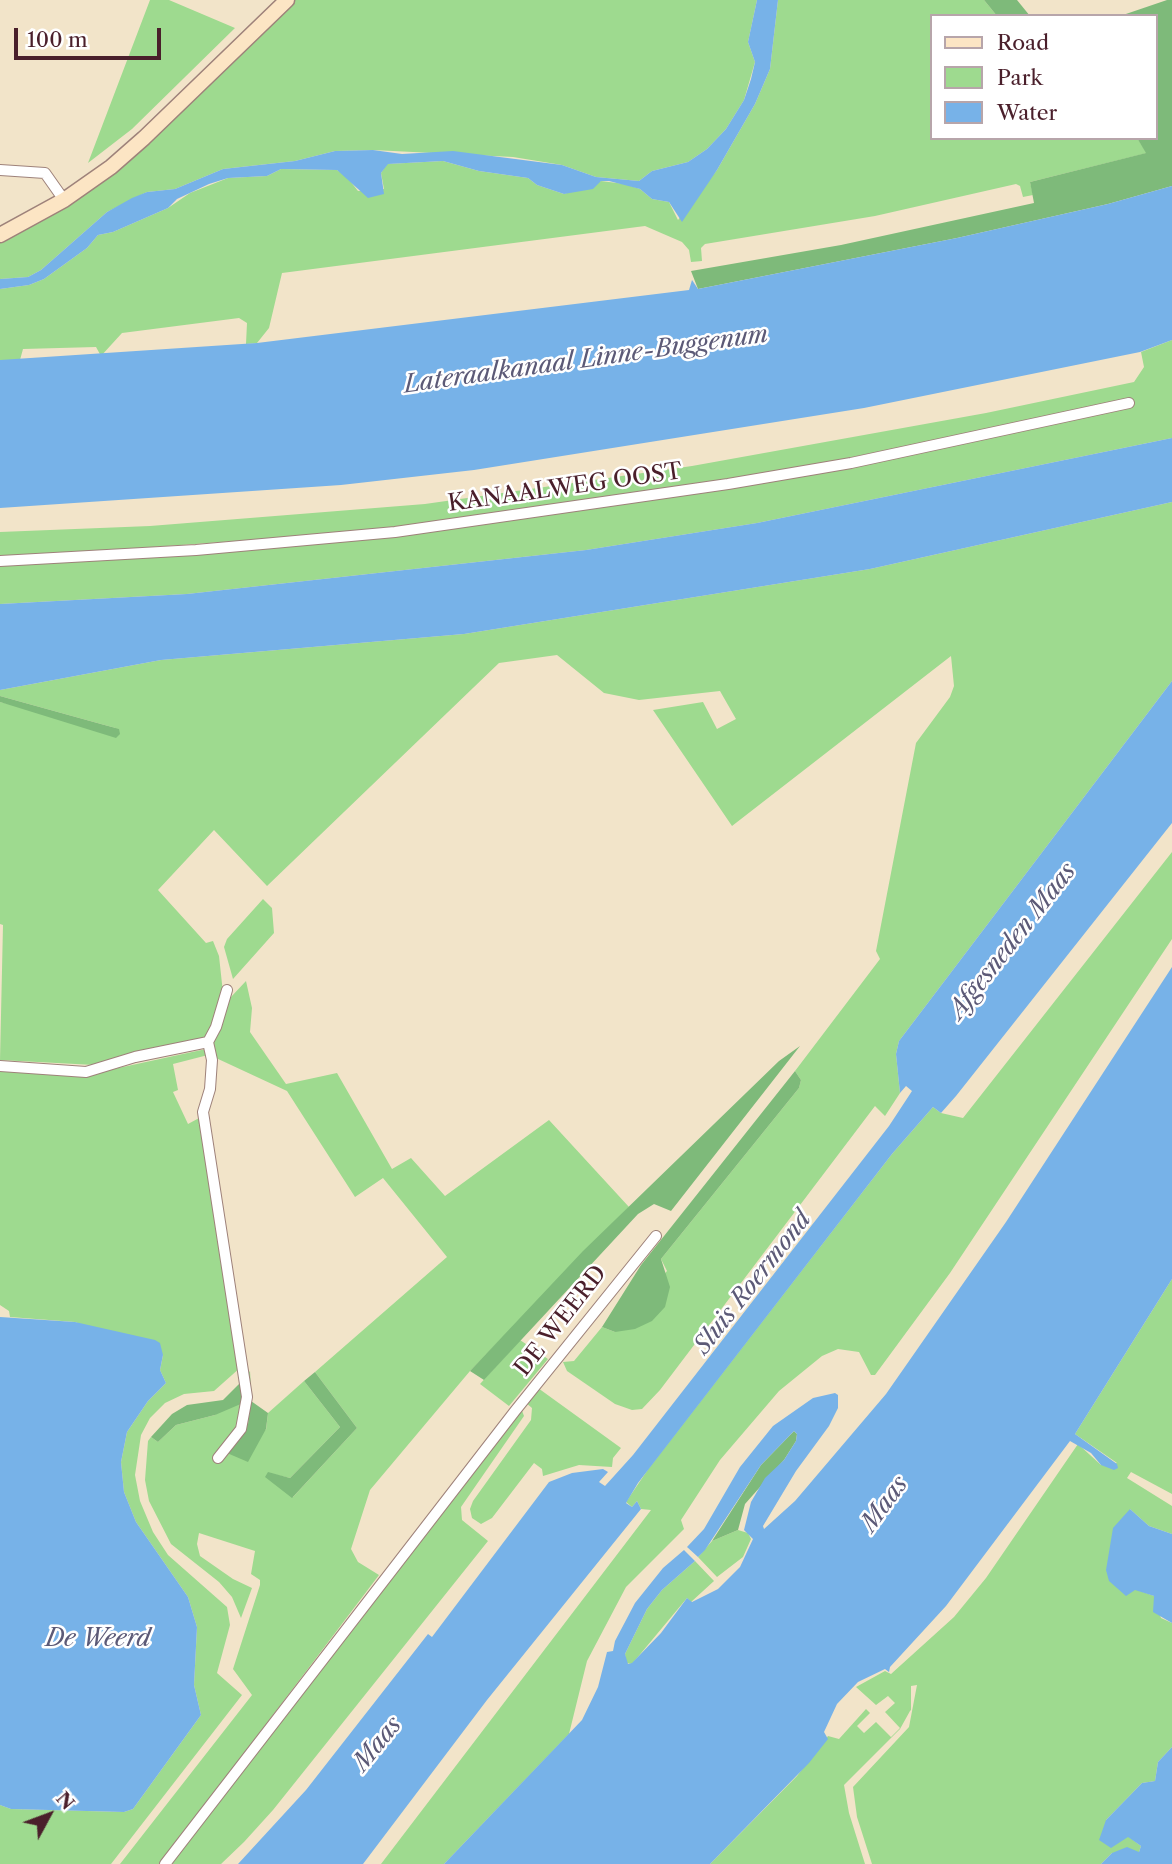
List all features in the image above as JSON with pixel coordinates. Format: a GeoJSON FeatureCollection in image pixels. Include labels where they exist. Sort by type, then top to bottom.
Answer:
{"type":"FeatureCollection","features":[{"type":"Feature","properties":{"kind":"main road"},"geometry":{"type":"LineString","coordinates":[[0,235],[64,200],[144,138],[287,0]]}},
{"type":"Feature","properties":{"kind":"street"},"geometry":{"type":"LineString","coordinates":[[0,170],[45,173],[64,200]]}},
{"type":"Feature","properties":{"kind":"street","name":"KANAALWEG OOST"},"geometry":{"type":"LineString","coordinates":[[0,561],[196,550],[395,532],[837,466],[1129,403]]}},
{"type":"Feature","properties":{"kind":"street"},"geometry":{"type":"LineString","coordinates":[[219,1458],[241,1429],[247,1397],[203,1112],[210,1089],[212,1060],[208,1042],[228,990]]}},
{"type":"Feature","properties":{"kind":"street"},"geometry":{"type":"LineString","coordinates":[[0,1066],[86,1072],[135,1057],[208,1042]]}},
{"type":"Feature","properties":{"kind":"street","name":"DE WEERD"},"geometry":{"type":"LineString","coordinates":[[165,1864],[515,1411],[656,1236]]}},
{"type":"Feature","properties":{"kind":"green space"},"geometry":{"type":"Polygon","coordinates":[[[150,0],[169,0],[235,28],[132,129],[88,163],[150,0]]]}},
{"type":"Feature","properties":{"kind":"green space"},"geometry":{"type":"Polygon","coordinates":[[[295,0],[757,0],[748,42],[755,62],[744,100],[726,129],[707,149],[688,162],[652,171],[639,181],[596,177],[562,165],[513,157],[373,150],[335,151],[295,161],[223,169],[175,189],[147,192],[107,212],[41,270],[28,277],[0,279],[0,243],[70,204],[108,176],[153,138],[295,0]]]}},
{"type":"Feature","properties":{"kind":"green space"},"geometry":{"type":"Polygon","coordinates":[[[778,0],[984,0],[995,14],[930,14],[930,140],[1138,140],[1147,153],[1030,182],[1033,195],[1023,197],[1020,186],[1016,184],[875,216],[705,244],[701,248],[702,261],[691,262],[689,250],[682,242],[645,226],[282,273],[269,328],[257,343],[246,344],[247,323],[239,318],[122,333],[101,356],[96,347],[23,349],[20,360],[0,360],[0,289],[29,285],[44,279],[87,248],[98,235],[113,232],[168,208],[190,193],[228,178],[267,176],[281,169],[337,170],[347,177],[358,191],[384,189],[381,173],[387,164],[443,161],[479,171],[528,178],[537,185],[564,194],[601,181],[625,184],[640,189],[652,199],[669,202],[678,220],[717,170],[755,104],[770,69],[778,0]]]}},
{"type":"Feature","properties":{"kind":"green space"},"geometry":{"type":"Polygon","coordinates":[[[984,0],[1017,0],[1028,14],[995,14],[984,0]]]}},
{"type":"Feature","properties":{"kind":"green space"},"geometry":{"type":"Polygon","coordinates":[[[1172,0],[1172,186],[1108,204],[957,238],[698,289],[691,271],[841,245],[1034,203],[1030,182],[1146,153],[1138,140],[1158,140],[1158,14],[1126,14],[1172,0]]]}},
{"type":"Feature","properties":{"kind":"green space"},"geometry":{"type":"Polygon","coordinates":[[[1172,340],[1172,438],[757,523],[586,550],[187,594],[0,604],[0,564],[358,539],[530,518],[774,481],[1132,405],[1132,399],[762,476],[376,531],[0,558],[0,532],[150,526],[425,504],[692,466],[986,413],[1134,382],[1144,367],[1141,352],[1172,340]]]}},
{"type":"Feature","properties":{"kind":"green space"},"geometry":{"type":"Polygon","coordinates":[[[1172,502],[1172,681],[899,1041],[896,1054],[900,1093],[885,1116],[875,1106],[660,1390],[642,1409],[632,1410],[615,1404],[567,1371],[563,1362],[574,1361],[602,1327],[615,1332],[667,1271],[661,1259],[799,1088],[801,1080],[795,1071],[880,959],[876,951],[916,743],[950,697],[954,686],[951,656],[732,826],[653,710],[703,702],[717,729],[736,719],[720,691],[639,700],[604,693],[557,655],[499,663],[267,886],[214,830],[158,890],[206,943],[213,941],[219,956],[223,993],[208,1035],[202,1040],[94,1065],[0,1060],[3,925],[0,924],[0,702],[119,729],[0,696],[0,690],[161,660],[464,634],[870,569],[1172,502]]]}},
{"type":"Feature","properties":{"kind":"green space"},"geometry":{"type":"Polygon","coordinates":[[[0,696],[119,729],[120,734],[116,738],[0,702],[0,696]]]}},
{"type":"Feature","properties":{"kind":"green space"},"geometry":{"type":"Polygon","coordinates":[[[1172,852],[1172,939],[950,1273],[875,1375],[871,1375],[859,1352],[838,1349],[822,1356],[779,1391],[720,1460],[681,1520],[684,1529],[626,1587],[587,1661],[569,1734],[444,1864],[381,1864],[651,1510],[641,1509],[637,1501],[632,1507],[626,1502],[649,1468],[892,1154],[933,1107],[941,1113],[963,1118],[1172,852]]]}},
{"type":"Feature","properties":{"kind":"green space"},"geometry":{"type":"Polygon","coordinates":[[[263,899],[272,908],[274,933],[233,979],[224,947],[227,939],[263,899]]]}},
{"type":"Feature","properties":{"kind":"green space"},"geometry":{"type":"Polygon","coordinates":[[[246,981],[252,1008],[250,1032],[286,1084],[337,1073],[392,1169],[411,1158],[445,1196],[549,1120],[629,1207],[470,1371],[370,1490],[351,1549],[358,1562],[379,1575],[160,1864],[120,1864],[252,1695],[233,1669],[260,1585],[260,1580],[251,1574],[255,1551],[199,1533],[197,1544],[200,1556],[233,1579],[252,1588],[241,1618],[232,1597],[219,1582],[171,1544],[149,1501],[145,1480],[148,1441],[151,1437],[158,1442],[176,1425],[215,1415],[250,1371],[252,1404],[248,1424],[266,1430],[268,1413],[304,1381],[340,1427],[290,1478],[268,1473],[271,1480],[293,1497],[357,1428],[315,1372],[447,1257],[383,1178],[355,1197],[287,1091],[216,1058],[213,1040],[230,998],[246,981]]]}},
{"type":"Feature","properties":{"kind":"green space"},"geometry":{"type":"Polygon","coordinates":[[[800,1046],[671,1211],[654,1204],[638,1214],[484,1380],[470,1371],[583,1251],[779,1061],[800,1046]]]}},
{"type":"Feature","properties":{"kind":"green space"},"geometry":{"type":"Polygon","coordinates":[[[206,1049],[208,1055],[173,1064],[178,1090],[173,1092],[188,1124],[201,1117],[202,1124],[198,1125],[201,1125],[241,1367],[214,1391],[184,1394],[165,1403],[150,1418],[141,1435],[135,1475],[140,1501],[153,1532],[168,1555],[227,1607],[230,1625],[217,1673],[242,1695],[111,1864],[0,1864],[0,1805],[11,1809],[124,1812],[133,1809],[201,1715],[194,1685],[197,1627],[188,1597],[136,1522],[124,1492],[121,1462],[127,1432],[148,1401],[166,1383],[160,1370],[163,1355],[75,1322],[10,1317],[9,1311],[0,1305],[0,1070],[86,1075],[206,1049]]]}},
{"type":"Feature","properties":{"kind":"green space"},"geometry":{"type":"Polygon","coordinates":[[[795,1071],[801,1080],[799,1088],[661,1259],[670,1287],[665,1307],[652,1321],[635,1329],[615,1332],[602,1327],[641,1265],[795,1071]]]}},
{"type":"Feature","properties":{"kind":"green space"},"geometry":{"type":"Polygon","coordinates":[[[1172,1279],[1172,1494],[1131,1472],[1127,1478],[1172,1506],[1172,1534],[1149,1526],[1130,1509],[1135,1589],[1154,1596],[1161,1618],[1172,1623],[1172,1747],[1158,1762],[1155,1781],[1142,1783],[1106,1820],[1141,1846],[1139,1852],[1112,1853],[1101,1864],[872,1864],[857,1817],[853,1787],[909,1727],[917,1685],[911,1686],[911,1710],[900,1729],[844,1785],[849,1813],[865,1864],[710,1864],[797,1776],[828,1736],[839,1739],[866,1709],[870,1713],[857,1726],[864,1733],[876,1722],[891,1737],[900,1728],[885,1712],[895,1703],[888,1696],[876,1705],[856,1687],[885,1671],[891,1674],[954,1617],[986,1578],[1078,1444],[1101,1465],[1117,1463],[1075,1434],[1172,1279]]]}},
{"type":"Feature","properties":{"kind":"green space"},"geometry":{"type":"Polygon","coordinates":[[[520,1340],[548,1359],[509,1406],[480,1384],[520,1340]]]}},
{"type":"Feature","properties":{"kind":"green space"},"geometry":{"type":"Polygon","coordinates":[[[315,1372],[357,1428],[292,1498],[265,1477],[268,1472],[290,1478],[340,1427],[304,1381],[315,1372]]]}},
{"type":"Feature","properties":{"kind":"green space"},"geometry":{"type":"Polygon","coordinates":[[[242,1381],[243,1403],[215,1415],[176,1425],[158,1442],[151,1437],[172,1414],[187,1405],[223,1400],[242,1381]]]}},
{"type":"Feature","properties":{"kind":"green space"},"geometry":{"type":"Polygon","coordinates":[[[538,1388],[621,1448],[613,1458],[612,1467],[579,1465],[543,1476],[542,1469],[534,1463],[492,1518],[481,1524],[472,1518],[470,1509],[473,1501],[531,1420],[532,1408],[525,1402],[538,1388]]]}},
{"type":"Feature","properties":{"kind":"green space"},"geometry":{"type":"Polygon","coordinates":[[[251,1401],[268,1413],[266,1429],[248,1462],[227,1453],[248,1424],[251,1401]]]}},
{"type":"Feature","properties":{"kind":"green space"},"geometry":{"type":"Polygon","coordinates":[[[521,1408],[524,1416],[461,1507],[462,1520],[488,1541],[273,1810],[244,1842],[221,1864],[170,1864],[521,1408]]]}},
{"type":"Feature","properties":{"kind":"green space"},"geometry":{"type":"Polygon","coordinates":[[[794,1431],[797,1434],[796,1441],[784,1460],[745,1504],[738,1530],[712,1541],[761,1465],[794,1431]]]}},
{"type":"Feature","properties":{"kind":"green space"},"geometry":{"type":"Polygon","coordinates":[[[738,1530],[748,1533],[751,1539],[743,1557],[717,1577],[698,1557],[712,1541],[738,1530]]]}},
{"type":"Feature","properties":{"kind":"green space"},"geometry":{"type":"Polygon","coordinates":[[[695,1561],[714,1581],[691,1602],[687,1598],[632,1664],[626,1663],[625,1654],[647,1609],[662,1590],[695,1561]]]}},
{"type":"Feature","properties":{"kind":"water"},"geometry":{"type":"Polygon","coordinates":[[[757,0],[778,0],[770,69],[755,104],[717,170],[682,222],[669,202],[652,199],[640,189],[609,181],[601,181],[593,189],[564,194],[537,185],[528,178],[479,171],[443,161],[388,164],[381,173],[384,194],[368,198],[337,170],[281,169],[267,176],[228,178],[209,184],[177,199],[168,208],[113,232],[98,235],[87,248],[44,279],[29,285],[0,289],[0,279],[28,277],[41,270],[107,212],[132,198],[147,192],[175,189],[223,169],[295,161],[335,151],[373,150],[402,154],[453,151],[562,165],[596,177],[639,181],[652,171],[688,162],[707,149],[726,129],[744,100],[751,79],[755,62],[748,42],[757,0]]]}},
{"type":"Feature","properties":{"kind":"water","name":"Lateraalkanaal Linne-Buggenum"},"geometry":{"type":"Polygon","coordinates":[[[1172,186],[1172,340],[1140,352],[864,408],[474,470],[341,485],[0,508],[0,360],[257,343],[689,290],[692,280],[698,289],[957,238],[1108,204],[1172,186]]]}},
{"type":"Feature","properties":{"kind":"water"},"geometry":{"type":"Polygon","coordinates":[[[1172,438],[1172,502],[870,569],[464,634],[161,660],[0,690],[0,604],[187,594],[586,550],[757,523],[1172,438]]]}},
{"type":"Feature","properties":{"kind":"water"},"geometry":{"type":"Polygon","coordinates":[[[1172,681],[1172,823],[956,1096],[941,1113],[933,1107],[892,1154],[638,1483],[626,1503],[632,1507],[637,1501],[641,1509],[487,1700],[363,1864],[238,1864],[306,1790],[428,1634],[432,1637],[549,1482],[572,1473],[603,1469],[608,1472],[599,1482],[605,1486],[633,1455],[889,1126],[912,1091],[906,1086],[900,1093],[896,1054],[899,1041],[1172,681]]]}},
{"type":"Feature","properties":{"kind":"water","name":"Maas"},"geometry":{"type":"Polygon","coordinates":[[[1172,967],[1172,1279],[1075,1434],[1117,1464],[1118,1468],[1114,1470],[1101,1465],[1091,1453],[1070,1441],[946,1606],[890,1667],[889,1672],[885,1669],[858,1682],[837,1704],[824,1732],[828,1739],[809,1763],[710,1864],[444,1864],[582,1720],[598,1687],[607,1652],[613,1651],[615,1641],[635,1603],[663,1568],[684,1550],[695,1561],[662,1590],[647,1609],[625,1654],[628,1664],[661,1633],[687,1598],[692,1602],[718,1589],[740,1567],[753,1539],[744,1530],[751,1502],[765,1478],[784,1460],[796,1441],[797,1434],[794,1431],[761,1465],[705,1550],[698,1557],[687,1547],[704,1529],[740,1467],[773,1426],[813,1398],[835,1393],[838,1395],[838,1408],[829,1426],[796,1471],[763,1526],[764,1529],[795,1501],[886,1394],[1006,1222],[1172,967]]]}},
{"type":"Feature","properties":{"kind":"water","name":"De Weerd"},"geometry":{"type":"Polygon","coordinates":[[[0,1317],[75,1322],[160,1343],[163,1355],[160,1370],[166,1383],[148,1401],[127,1432],[121,1462],[124,1492],[136,1522],[188,1597],[197,1627],[194,1685],[201,1715],[133,1809],[124,1812],[11,1809],[0,1805],[0,1317]]]}},
{"type":"Feature","properties":{"kind":"water"},"geometry":{"type":"Polygon","coordinates":[[[1130,1509],[1149,1526],[1172,1534],[1172,1623],[1153,1612],[1154,1596],[1135,1590],[1126,1596],[1109,1581],[1106,1570],[1113,1528],[1130,1509]]]}},
{"type":"Feature","properties":{"kind":"water"},"geometry":{"type":"Polygon","coordinates":[[[1172,1747],[1172,1864],[1101,1864],[1112,1853],[1127,1847],[1139,1852],[1141,1846],[1128,1837],[1111,1848],[1099,1840],[1106,1820],[1142,1783],[1155,1781],[1158,1762],[1172,1747]]]}},
{"type":"Feature","properties":{"kind":"water label","name":"Afgesneden Maas"},"geometry":{"type":"Point","coordinates":[1013,941]}},
{"type":"Feature","properties":{"kind":"water label","name":"Sluis Roermond"},"geometry":{"type":"Point","coordinates":[753,1283]}}]}
